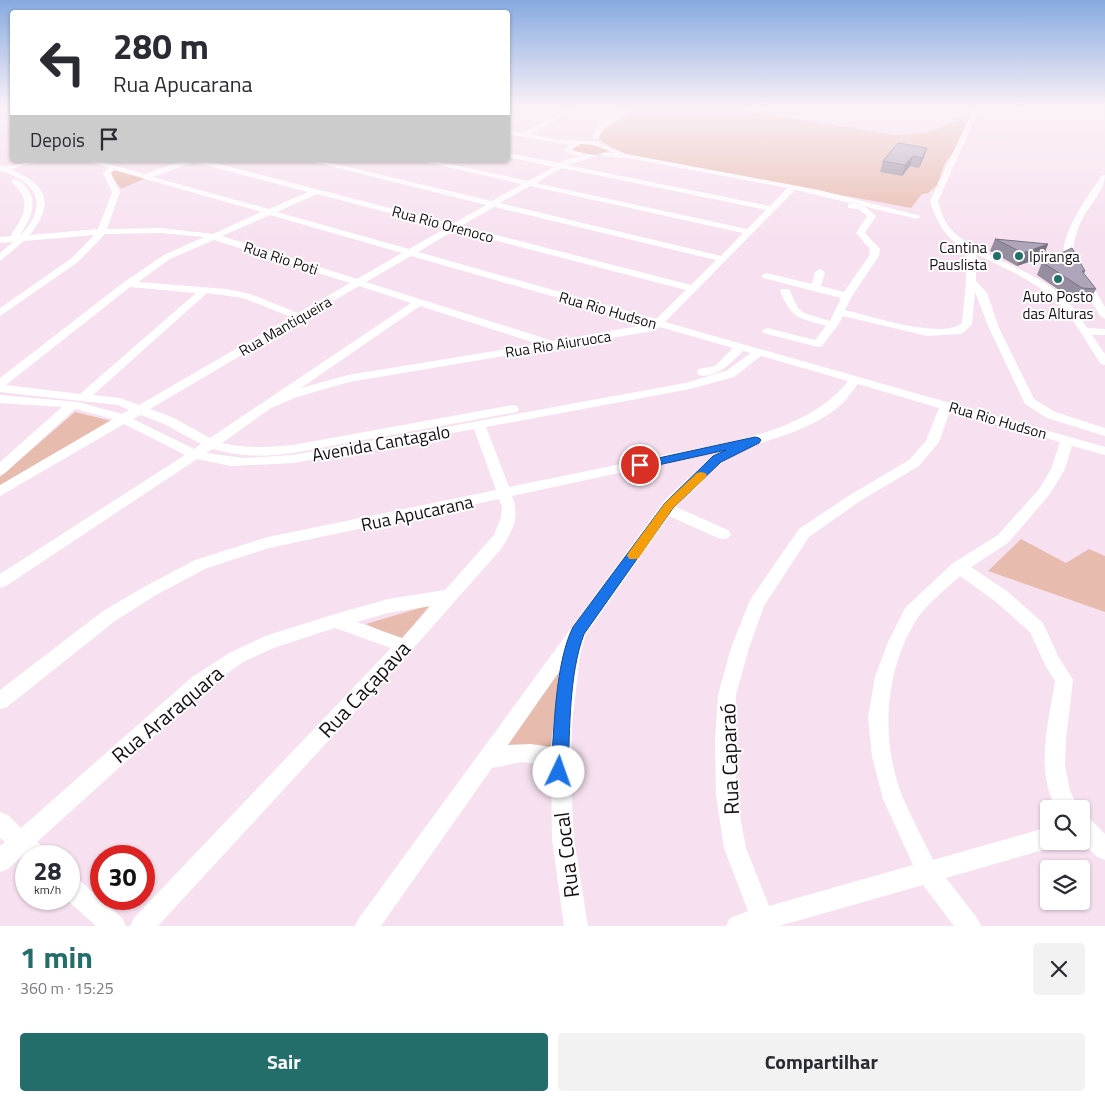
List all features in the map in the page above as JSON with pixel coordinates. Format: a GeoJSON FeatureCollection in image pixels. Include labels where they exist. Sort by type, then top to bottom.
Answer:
{"type":"FeatureCollection","features":[{"type":"Feature","properties":{"kind":"street"},"geometry":{"type":"LineString","coordinates":[[567,151],[570,154],[573,151]]}},
{"type":"Feature","properties":{"kind":"street","name":"Rua Mantiqueira"},"geometry":{"type":"LineString","coordinates":[[0,491],[493,204],[562,166],[570,154],[594,156],[602,151]]}},
{"type":"Feature","properties":{"kind":"street"},"geometry":{"type":"LineString","coordinates":[[613,151],[628,156],[820,192],[882,206],[927,213],[970,249],[1016,270],[1050,290],[1069,309],[1105,362]]}},
{"type":"Feature","properties":{"kind":"street"},"geometry":{"type":"LineString","coordinates":[[927,213],[956,151]]}},
{"type":"Feature","properties":{"kind":"street"},"geometry":{"type":"LineString","coordinates":[[510,155],[772,209]]}},
{"type":"Feature","properties":{"kind":"street"},"geometry":{"type":"LineString","coordinates":[[1,168],[30,162]]}},
{"type":"Feature","properties":{"kind":"street","name":"Rua Rio Hudson"},"geometry":{"type":"LineString","coordinates":[[92,162],[1105,451]]}},
{"type":"Feature","properties":{"kind":"street"},"geometry":{"type":"LineString","coordinates":[[145,177],[186,162]]}},
{"type":"Feature","properties":{"kind":"street","name":"Rua Rio Orenoco"},"geometry":{"type":"LineString","coordinates":[[200,162],[693,289]]}},
{"type":"Feature","properties":{"kind":"street"},"geometry":{"type":"LineString","coordinates":[[318,162],[723,259]]}},
{"type":"Feature","properties":{"kind":"street"},"geometry":{"type":"LineString","coordinates":[[430,162],[749,232]]}},
{"type":"Feature","properties":{"kind":"street"},"geometry":{"type":"LineString","coordinates":[[0,258],[24,238],[36,222],[41,211],[41,195],[21,176],[1,168]]}},
{"type":"Feature","properties":{"kind":"street"},"geometry":{"type":"LineString","coordinates":[[0,250],[25,223],[29,204],[26,190],[1,168]]}},
{"type":"Feature","properties":{"kind":"street"},"geometry":{"type":"LineString","coordinates":[[0,313],[75,260],[101,233],[109,216],[116,192],[107,173],[112,168]]}},
{"type":"Feature","properties":{"kind":"street"},"geometry":{"type":"LineString","coordinates":[[1105,176],[1071,233],[1068,252],[1105,316]]}},
{"type":"Feature","properties":{"kind":"street","name":"Rua Rio Aiuruoca"},"geometry":{"type":"LineString","coordinates":[[270,405],[293,394],[348,379],[653,328],[792,187]]}},
{"type":"Feature","properties":{"kind":"street"},"geometry":{"type":"LineString","coordinates":[[0,384],[128,284],[167,257],[317,191]]}},
{"type":"Feature","properties":{"kind":"street"},"geometry":{"type":"LineString","coordinates":[[768,331],[818,344],[833,325],[847,296],[874,256],[875,249],[860,233],[872,216],[860,207],[816,198],[820,192]]}},
{"type":"Feature","properties":{"kind":"street","name":"Rua Rio Poti"},"geometry":{"type":"LineString","coordinates":[[0,240],[178,230],[212,236],[553,345]]}},
{"type":"Feature","properties":{"kind":"street"},"geometry":{"type":"LineString","coordinates":[[839,312],[927,333],[959,331],[967,324],[971,282],[970,249]]}},
{"type":"Feature","properties":{"kind":"street"},"geometry":{"type":"LineString","coordinates":[[816,288],[820,272]]}},
{"type":"Feature","properties":{"kind":"street"},"geometry":{"type":"LineString","coordinates":[[766,276],[847,296]]}},
{"type":"Feature","properties":{"kind":"street"},"geometry":{"type":"LineString","coordinates":[[971,282],[982,293],[994,328],[1029,401],[1051,415],[1105,432]]}},
{"type":"Feature","properties":{"kind":"street"},"geometry":{"type":"LineString","coordinates":[[128,284],[203,292],[227,292],[246,296],[300,317]]}},
{"type":"Feature","properties":{"kind":"street"},"geometry":{"type":"LineString","coordinates":[[785,291],[794,310],[800,315],[833,325]]}},
{"type":"Feature","properties":{"kind":"street"},"geometry":{"type":"LineString","coordinates":[[84,397],[203,292]]}},
{"type":"Feature","properties":{"kind":"street"},"geometry":{"type":"LineString","coordinates":[[0,582],[196,455],[420,302]]}},
{"type":"Feature","properties":{"kind":"street"},"geometry":{"type":"LineString","coordinates":[[1084,331],[1105,332]]}},
{"type":"Feature","properties":{"kind":"street","name":"Avenida Cantagalo"},"geometry":{"type":"LineString","coordinates":[[0,388],[120,402],[169,421],[211,444],[237,451],[266,452],[293,449],[654,383],[719,368],[741,347]]}},
{"type":"Feature","properties":{"kind":"street","name":"Avenida Cantagalo"},"geometry":{"type":"LineString","coordinates":[[0,398],[92,408],[126,419],[196,455],[236,461],[264,462],[293,459],[686,386],[730,374],[760,352]]}},
{"type":"Feature","properties":{"kind":"street","name":"Rua Apucarana"},"geometry":{"type":"LineString","coordinates":[[0,701],[109,616],[150,591],[201,564],[268,543],[505,495],[755,440],[811,419],[826,411],[839,400],[856,379]]}},
{"type":"Feature","properties":{"kind":"street","name":"Rua Caparaó"},"geometry":{"type":"LineString","coordinates":[[763,922],[735,848],[726,795],[724,740],[726,695],[740,648],[756,605],[773,576],[804,533],[855,498],[914,462],[932,442],[946,405]]}},
{"type":"Feature","properties":{"kind":"street"},"geometry":{"type":"LineString","coordinates":[[0,470],[71,406]]}},
{"type":"Feature","properties":{"kind":"street","name":"Rua Caçapava"},"geometry":{"type":"LineString","coordinates":[[142,926],[405,646],[496,545],[508,525],[510,516],[505,495],[479,425]]}},
{"type":"Feature","properties":{"kind":"street","name":"Rua Cocal"},"geometry":{"type":"LineString","coordinates":[[576,926],[566,871],[559,785],[571,649],[578,631],[667,509],[717,459],[755,440]]}},
{"type":"Feature","properties":{"kind":"street"},"geometry":{"type":"LineString","coordinates":[[970,926],[928,873],[894,799],[882,756],[878,717],[884,677],[897,642],[911,613],[958,567],[1000,542],[1045,492],[1058,469],[1067,440]]}},
{"type":"Feature","properties":{"kind":"street"},"geometry":{"type":"LineString","coordinates":[[667,509],[723,534]]}},
{"type":"Feature","properties":{"kind":"street"},"geometry":{"type":"LineString","coordinates":[[958,567],[1002,597],[1037,628],[1064,680],[1056,740],[1055,765],[1060,795],[1063,800]]}},
{"type":"Feature","properties":{"kind":"street","name":"Rua Araraquara"},"geometry":{"type":"LineString","coordinates":[[32,845],[199,683],[238,657],[271,641],[335,621],[388,606],[450,596]]}},
{"type":"Feature","properties":{"kind":"street"},"geometry":{"type":"LineString","coordinates":[[335,621],[405,646]]}},
{"type":"Feature","properties":{"kind":"street"},"geometry":{"type":"LineString","coordinates":[[367,926],[578,631]]}},
{"type":"Feature","properties":{"kind":"street"},"geometry":{"type":"LineString","coordinates":[[485,761],[501,754],[528,752],[560,758]]}},
{"type":"Feature","properties":{"kind":"street"},"geometry":{"type":"LineString","coordinates":[[0,823],[24,845]]}},
{"type":"Feature","properties":{"kind":"street"},"geometry":{"type":"LineString","coordinates":[[1090,835],[1105,849]]}},
{"type":"Feature","properties":{"kind":"street"},"geometry":{"type":"LineString","coordinates":[[738,926],[763,922],[1040,841]]}},
{"type":"Feature","properties":{"kind":"street","name":"Rua Araraquara"},"geometry":{"type":"LineString","coordinates":[[0,861],[15,855]]}},
{"type":"Feature","properties":{"kind":"street"},"geometry":{"type":"LineString","coordinates":[[80,896],[114,926]]}},
{"type":"Feature","properties":{"kind":"shaded area"},"geometry":{"type":"Polygon","coordinates":[[[573,151],[607,151],[595,155],[573,151]]]}},
{"type":"Feature","properties":{"kind":"shaded area"},"geometry":{"type":"Polygon","coordinates":[[[619,151],[954,151],[945,163],[937,185],[928,193],[922,194],[911,208],[631,156],[619,151]]]}},
{"type":"Feature","properties":{"kind":"shaded area"},"geometry":{"type":"Polygon","coordinates":[[[114,170],[146,178],[121,189],[110,174],[114,170]]]}},
{"type":"Feature","properties":{"kind":"shaded area"},"geometry":{"type":"Polygon","coordinates":[[[75,412],[116,422],[0,488],[0,477],[75,412]]]}},
{"type":"Feature","properties":{"kind":"shaded area"},"geometry":{"type":"Polygon","coordinates":[[[1021,539],[1066,563],[1089,549],[1105,556],[1105,612],[988,571],[1021,539]]]}},
{"type":"Feature","properties":{"kind":"shaded area"},"geometry":{"type":"Polygon","coordinates":[[[430,605],[401,640],[366,624],[430,605]]]}},
{"type":"Feature","properties":{"kind":"shaded area"},"geometry":{"type":"Polygon","coordinates":[[[565,657],[556,755],[499,749],[565,657]]]}},
{"type":"Feature","properties":{"kind":"building"},"geometry":{"type":"Polygon","coordinates":[[[891,151],[925,151],[922,158],[913,156],[905,165],[883,161],[891,151]]]}},
{"type":"Feature","properties":{"kind":"building"},"geometry":{"type":"Polygon","coordinates":[[[995,239],[1048,244],[1023,253],[995,239]]]}},
{"type":"Feature","properties":{"kind":"building"},"geometry":{"type":"Polygon","coordinates":[[[1072,248],[1085,271],[1082,271],[1096,289],[1082,288],[1042,262],[1072,248]]]}},
{"type":"Feature","properties":{"kind":"slow traffic"},"geometry":{"type":"LineString","coordinates":[[634,555],[669,506],[701,475]]}},
{"type":"Feature","properties":{"kind":"place","name":"Cantina Pauslista"},"geometry":{"type":"Point","coordinates":[997,256]}},
{"type":"Feature","properties":{"kind":"place","name":"Ipiranga"},"geometry":{"type":"Point","coordinates":[1019,256]}},
{"type":"Feature","properties":{"kind":"place","name":"Auto Posto das Alturas"},"geometry":{"type":"Point","coordinates":[1058,279]}},
{"type":"Feature","properties":{"kind":"route"},"geometry":{"type":"LineString","coordinates":[[559,772],[571,649],[578,631],[669,506],[717,459],[755,440],[640,465]]}}]}
